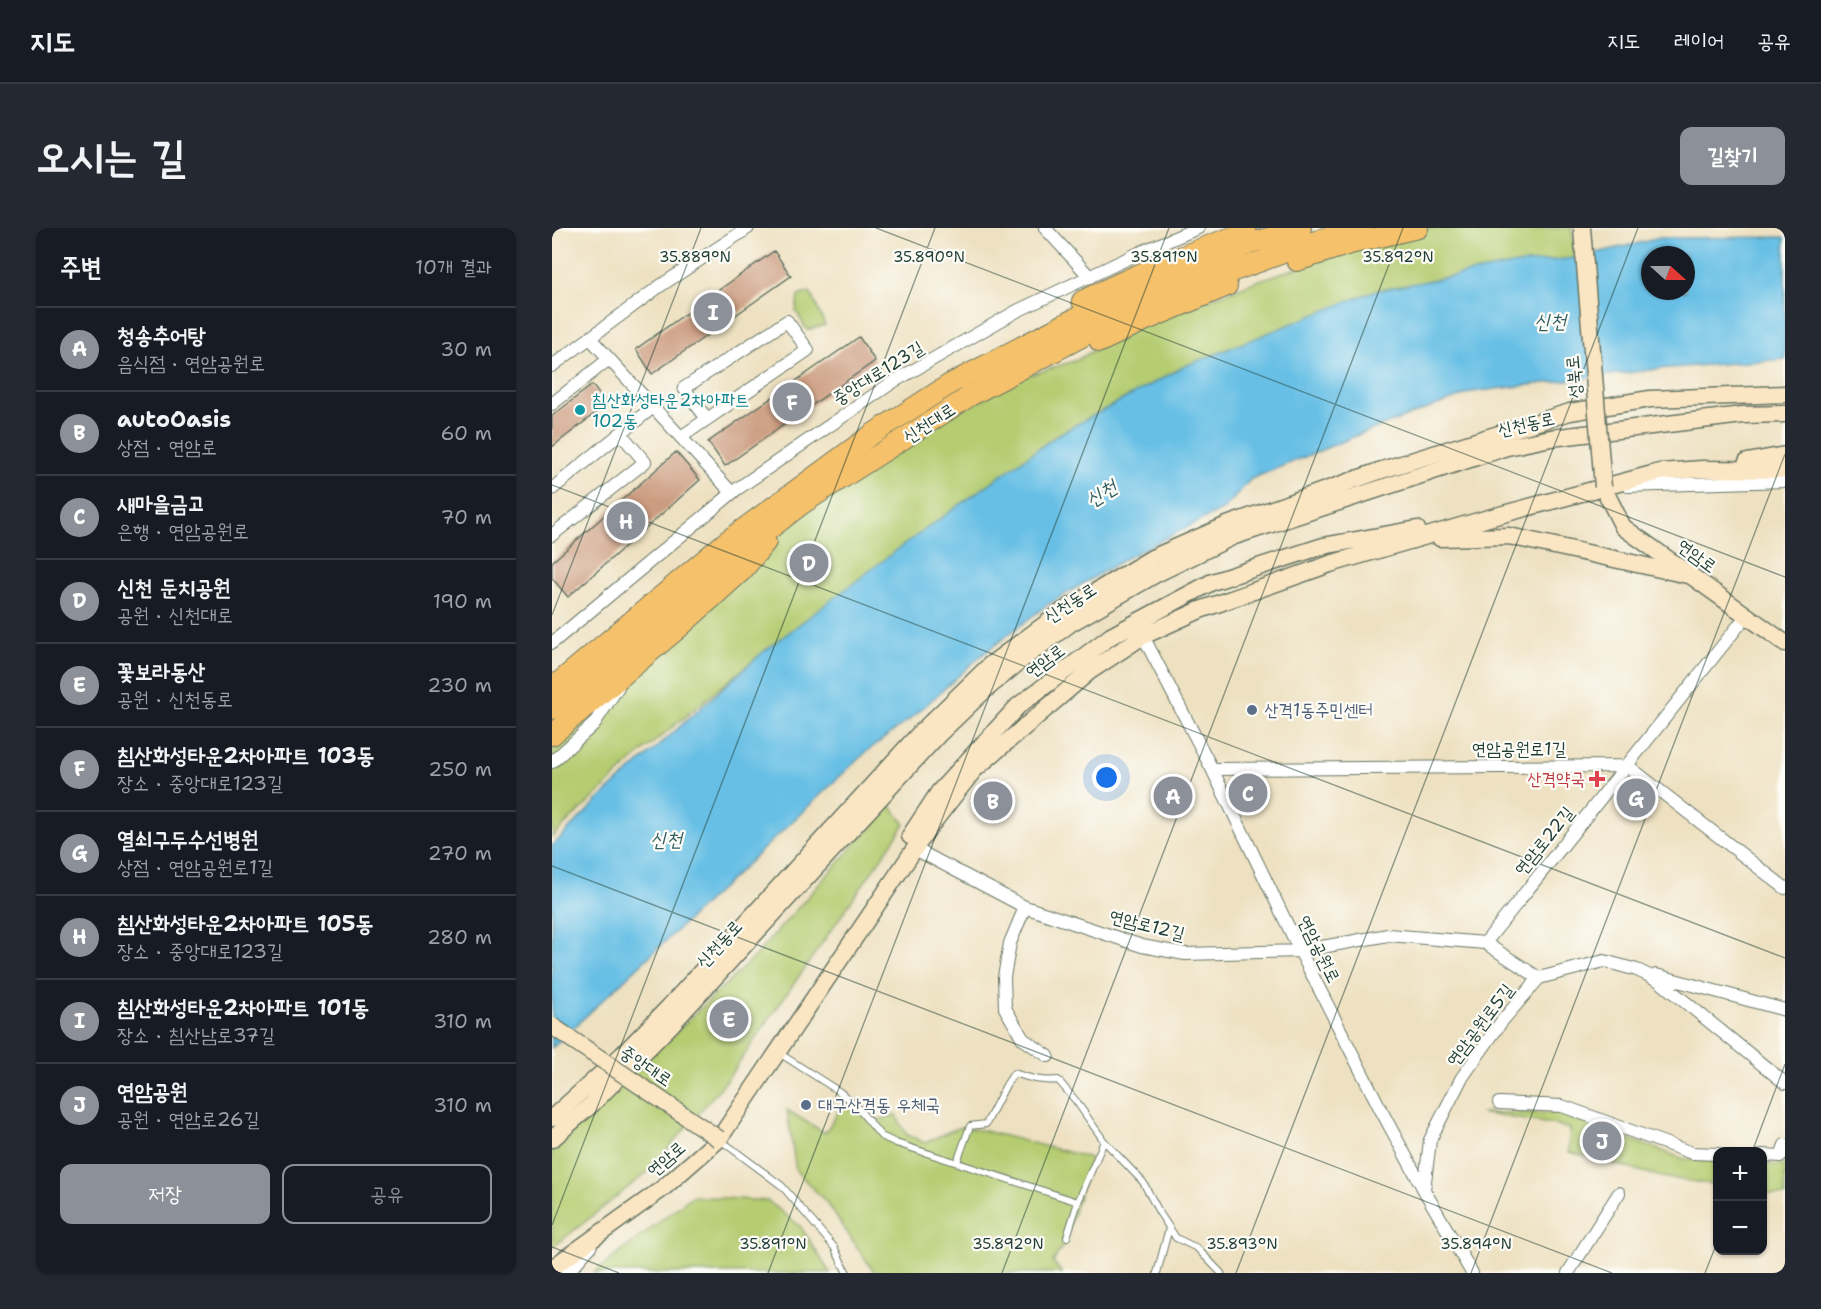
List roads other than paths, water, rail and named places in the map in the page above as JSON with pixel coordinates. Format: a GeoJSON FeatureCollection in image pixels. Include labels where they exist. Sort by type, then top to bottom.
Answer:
{"type":"FeatureCollection","features":[{"type":"Feature","properties":{"kind":"highway"},"geometry":{"type":"LineString","coordinates":[[950,384],[1001,344],[1106,289],[1191,252],[1257,228]]}},
{"type":"Feature","properties":{"kind":"highway","name":"신천대로"},"geometry":{"type":"LineString","coordinates":[[552,688],[737,533],[871,435],[950,384],[1091,310],[1251,243],[1301,228]]}},
{"type":"Feature","properties":{"kind":"highway","name":"신천대로"},"geometry":{"type":"LineString","coordinates":[[552,709],[786,517],[970,396],[1148,302],[1333,235],[1360,228]]}},
{"type":"Feature","properties":{"kind":"highway"},"geometry":{"type":"LineString","coordinates":[[970,396],[1058,362],[1144,321],[1254,275],[1350,244],[1418,228]]}},
{"type":"Feature","properties":{"kind":"highway"},"geometry":{"type":"LineString","coordinates":[[552,735],[681,626],[743,570],[786,517]]}},
{"type":"Feature","properties":{"kind":"highway"},"geometry":{"type":"LineString","coordinates":[[552,673],[660,598]]}},
{"type":"Feature","properties":{"kind":"main road","name":"성북로"},"geometry":{"type":"LineString","coordinates":[[1582,228],[1603,486]]}},
{"type":"Feature","properties":{"kind":"main road","name":"신천동로"},"geometry":{"type":"LineString","coordinates":[[552,1118],[668,1008],[920,733],[990,665],[1063,611],[1152,558],[1227,525],[1382,470],[1570,412],[1650,399],[1785,394]]}},
{"type":"Feature","properties":{"kind":"main road","name":"신천동로"},"geometry":{"type":"LineString","coordinates":[[552,1139],[592,1104],[669,1027],[938,735],[985,690],[1071,623],[1156,574],[1232,537],[1507,447],[1574,435],[1743,416],[1785,414]]}},
{"type":"Feature","properties":{"kind":"main road"},"geometry":{"type":"LineString","coordinates":[[1702,469],[1785,455]]}},
{"type":"Feature","properties":{"kind":"main road"},"geometry":{"type":"LineString","coordinates":[[1415,539],[1660,472],[1702,469],[1785,470]]}},
{"type":"Feature","properties":{"kind":"main road","name":"연암로"},"geometry":{"type":"LineString","coordinates":[[1603,486],[1623,527],[1785,643]]}},
{"type":"Feature","properties":{"kind":"main road","name":"연암로"},"geometry":{"type":"LineString","coordinates":[[779,1052],[842,939],[939,792],[1018,706],[1111,636],[1212,582],[1323,546],[1492,517]]}},
{"type":"Feature","properties":{"kind":"main road"},"geometry":{"type":"LineString","coordinates":[[1415,539],[1509,536],[1692,576]]}},
{"type":"Feature","properties":{"kind":"main road","name":"연암로"},"geometry":{"type":"LineString","coordinates":[[552,1268],[662,1189],[719,1139],[928,829],[974,770],[1090,671],[1143,636],[1200,610],[1330,564],[1415,539]]}},
{"type":"Feature","properties":{"kind":"main road","name":"중앙대로"},"geometry":{"type":"LineString","coordinates":[[552,1026],[719,1139]]}},
{"type":"Feature","properties":{"kind":"street"},"geometry":{"type":"LineString","coordinates":[[552,366],[660,286],[748,228]]}},
{"type":"Feature","properties":{"kind":"street"},"geometry":{"type":"LineString","coordinates":[[1045,228],[1090,277]]}},
{"type":"Feature","properties":{"kind":"street","name":"중앙대로123길"},"geometry":{"type":"LineString","coordinates":[[552,643],[732,493],[893,382],[1017,311],[1198,228]]}},
{"type":"Feature","properties":{"kind":"street"},"geometry":{"type":"LineString","coordinates":[[681,437],[808,350],[787,321],[684,388],[707,419]]}},
{"type":"Feature","properties":{"kind":"street"},"geometry":{"type":"LineString","coordinates":[[590,338],[732,493]]}},
{"type":"Feature","properties":{"kind":"street"},"geometry":{"type":"LineString","coordinates":[[552,404],[609,359]]}},
{"type":"Feature","properties":{"kind":"street"},"geometry":{"type":"LineString","coordinates":[[552,489],[653,407]]}},
{"type":"Feature","properties":{"kind":"street"},"geometry":{"type":"LineString","coordinates":[[552,535],[645,462],[621,434]]}},
{"type":"Feature","properties":{"kind":"street"},"geometry":{"type":"LineString","coordinates":[[1603,486],[1785,481]]}},
{"type":"Feature","properties":{"kind":"street","name":"연암로22길"},"geometry":{"type":"LineString","coordinates":[[1485,943],[1747,615]]}},
{"type":"Feature","properties":{"kind":"street","name":"연암공원로"},"geometry":{"type":"LineString","coordinates":[[1143,636],[1212,769],[1300,951],[1424,1190],[1472,1273]]}},
{"type":"Feature","properties":{"kind":"street"},"geometry":{"type":"LineString","coordinates":[[552,762],[594,724],[629,669]]}},
{"type":"Feature","properties":{"kind":"street"},"geometry":{"type":"LineString","coordinates":[[1628,766],[1785,888]]}},
{"type":"Feature","properties":{"kind":"street","name":"연암공원로1길"},"geometry":{"type":"LineString","coordinates":[[1212,769],[1628,766]]}},
{"type":"Feature","properties":{"kind":"street","name":"연암로12길"},"geometry":{"type":"LineString","coordinates":[[915,849],[1025,907],[1142,946],[1185,954],[1300,951]]}},
{"type":"Feature","properties":{"kind":"street"},"geometry":{"type":"LineString","coordinates":[[1025,907],[1010,943],[1004,977],[1005,1008],[1023,1039],[1048,1056]]}},
{"type":"Feature","properties":{"kind":"street"},"geometry":{"type":"LineString","coordinates":[[1300,951],[1388,935],[1485,943],[1539,978]]}},
{"type":"Feature","properties":{"kind":"street","name":"연암공원로5길"},"geometry":{"type":"LineString","coordinates":[[1424,1190],[1430,1140],[1461,1079],[1502,1021],[1539,978],[1604,961],[1785,1010]]}},
{"type":"Feature","properties":{"kind":"street","name":"연암공원로5길"},"geometry":{"type":"LineString","coordinates":[[1636,970],[1658,980],[1785,1083]]}},
{"type":"Feature","properties":{"kind":"street"},"geometry":{"type":"LineString","coordinates":[[1498,1103],[1562,1106],[1692,1153],[1713,1154]]}},
{"type":"Feature","properties":{"kind":"street"},"geometry":{"type":"LineString","coordinates":[[1767,1155],[1781,1156],[1785,1145]]}},
{"type":"Feature","properties":{"kind":"street"},"geometry":{"type":"LineString","coordinates":[[1568,1273],[1619,1193]]}},
{"type":"Feature","properties":{"kind":"street"},"geometry":{"type":"LineString","coordinates":[[565,1273],[597,1236]]}},
{"type":"Feature","properties":{"kind":"lane"},"geometry":{"type":"LineString","coordinates":[[779,1052],[840,1092],[857,1107],[881,1136],[896,1143],[1078,1202]]}},
{"type":"Feature","properties":{"kind":"lane"},"geometry":{"type":"LineString","coordinates":[[957,1162],[970,1126],[986,1124],[1014,1073],[1033,1079],[1058,1080],[1104,1141],[1143,1182],[1176,1238],[1197,1248],[1221,1273]]}},
{"type":"Feature","properties":{"kind":"lane"},"geometry":{"type":"LineString","coordinates":[[719,1139],[783,1186],[834,1247],[847,1273]]}},
{"type":"Feature","properties":{"kind":"lane"},"geometry":{"type":"LineString","coordinates":[[1067,1238],[1078,1202],[1104,1141]]}},
{"type":"Feature","properties":{"kind":"lane"},"geometry":{"type":"LineString","coordinates":[[1157,1273],[1169,1228]]}},
{"type":"Feature","properties":{"kind":"water","name":"신천"},"geometry":{"type":"Polygon","coordinates":[[[1785,237],[1785,359],[1658,369],[1472,392],[1251,479],[1224,509],[1130,556],[1047,605],[982,655],[914,716],[866,752],[552,1048],[552,846],[599,799],[763,652],[902,546],[1059,434],[1185,366],[1374,291],[1517,264],[1575,258],[1660,238],[1785,237]]]}},
{"type":"Feature","properties":{"kind":"place","name":"침산화성타운2차아파트 101동"},"geometry":{"type":"Point","coordinates":[713,312]}},
{"type":"Feature","properties":{"kind":"place","name":"침산화성타운2차아파트 103동"},"geometry":{"type":"Point","coordinates":[792,402]}},
{"type":"Feature","properties":{"kind":"place","name":"침산화성타운2차아파트 102동"},"geometry":{"type":"Point","coordinates":[580,410]}},
{"type":"Feature","properties":{"kind":"place","name":"침산화성타운2차아파트 105동"},"geometry":{"type":"Point","coordinates":[626,521]}},
{"type":"Feature","properties":{"kind":"place","name":"신천 둔치공원"},"geometry":{"type":"Point","coordinates":[809,563]}},
{"type":"Feature","properties":{"kind":"place","name":"산격1동주민센터"},"geometry":{"type":"Point","coordinates":[1252,710]}},
{"type":"Feature","properties":{"kind":"place","name":"산격약국"},"geometry":{"type":"Point","coordinates":[1597,779]}},
{"type":"Feature","properties":{"kind":"place","name":"새마을금고"},"geometry":{"type":"Point","coordinates":[1248,793]}},
{"type":"Feature","properties":{"kind":"place","name":"청송추어탕"},"geometry":{"type":"Point","coordinates":[1173,796]}},
{"type":"Feature","properties":{"kind":"place","name":"열쇠구두수선병원"},"geometry":{"type":"Point","coordinates":[1636,798]}},
{"type":"Feature","properties":{"kind":"place","name":"autoOasis"},"geometry":{"type":"Point","coordinates":[993,801]}},
{"type":"Feature","properties":{"kind":"place","name":"꽃보라동산"},"geometry":{"type":"Point","coordinates":[729,1019]}},
{"type":"Feature","properties":{"kind":"place","name":"대구산격동 우체국"},"geometry":{"type":"Point","coordinates":[806,1105]}},
{"type":"Feature","properties":{"kind":"place","name":"연암공원"},"geometry":{"type":"Point","coordinates":[1602,1141]}}]}
